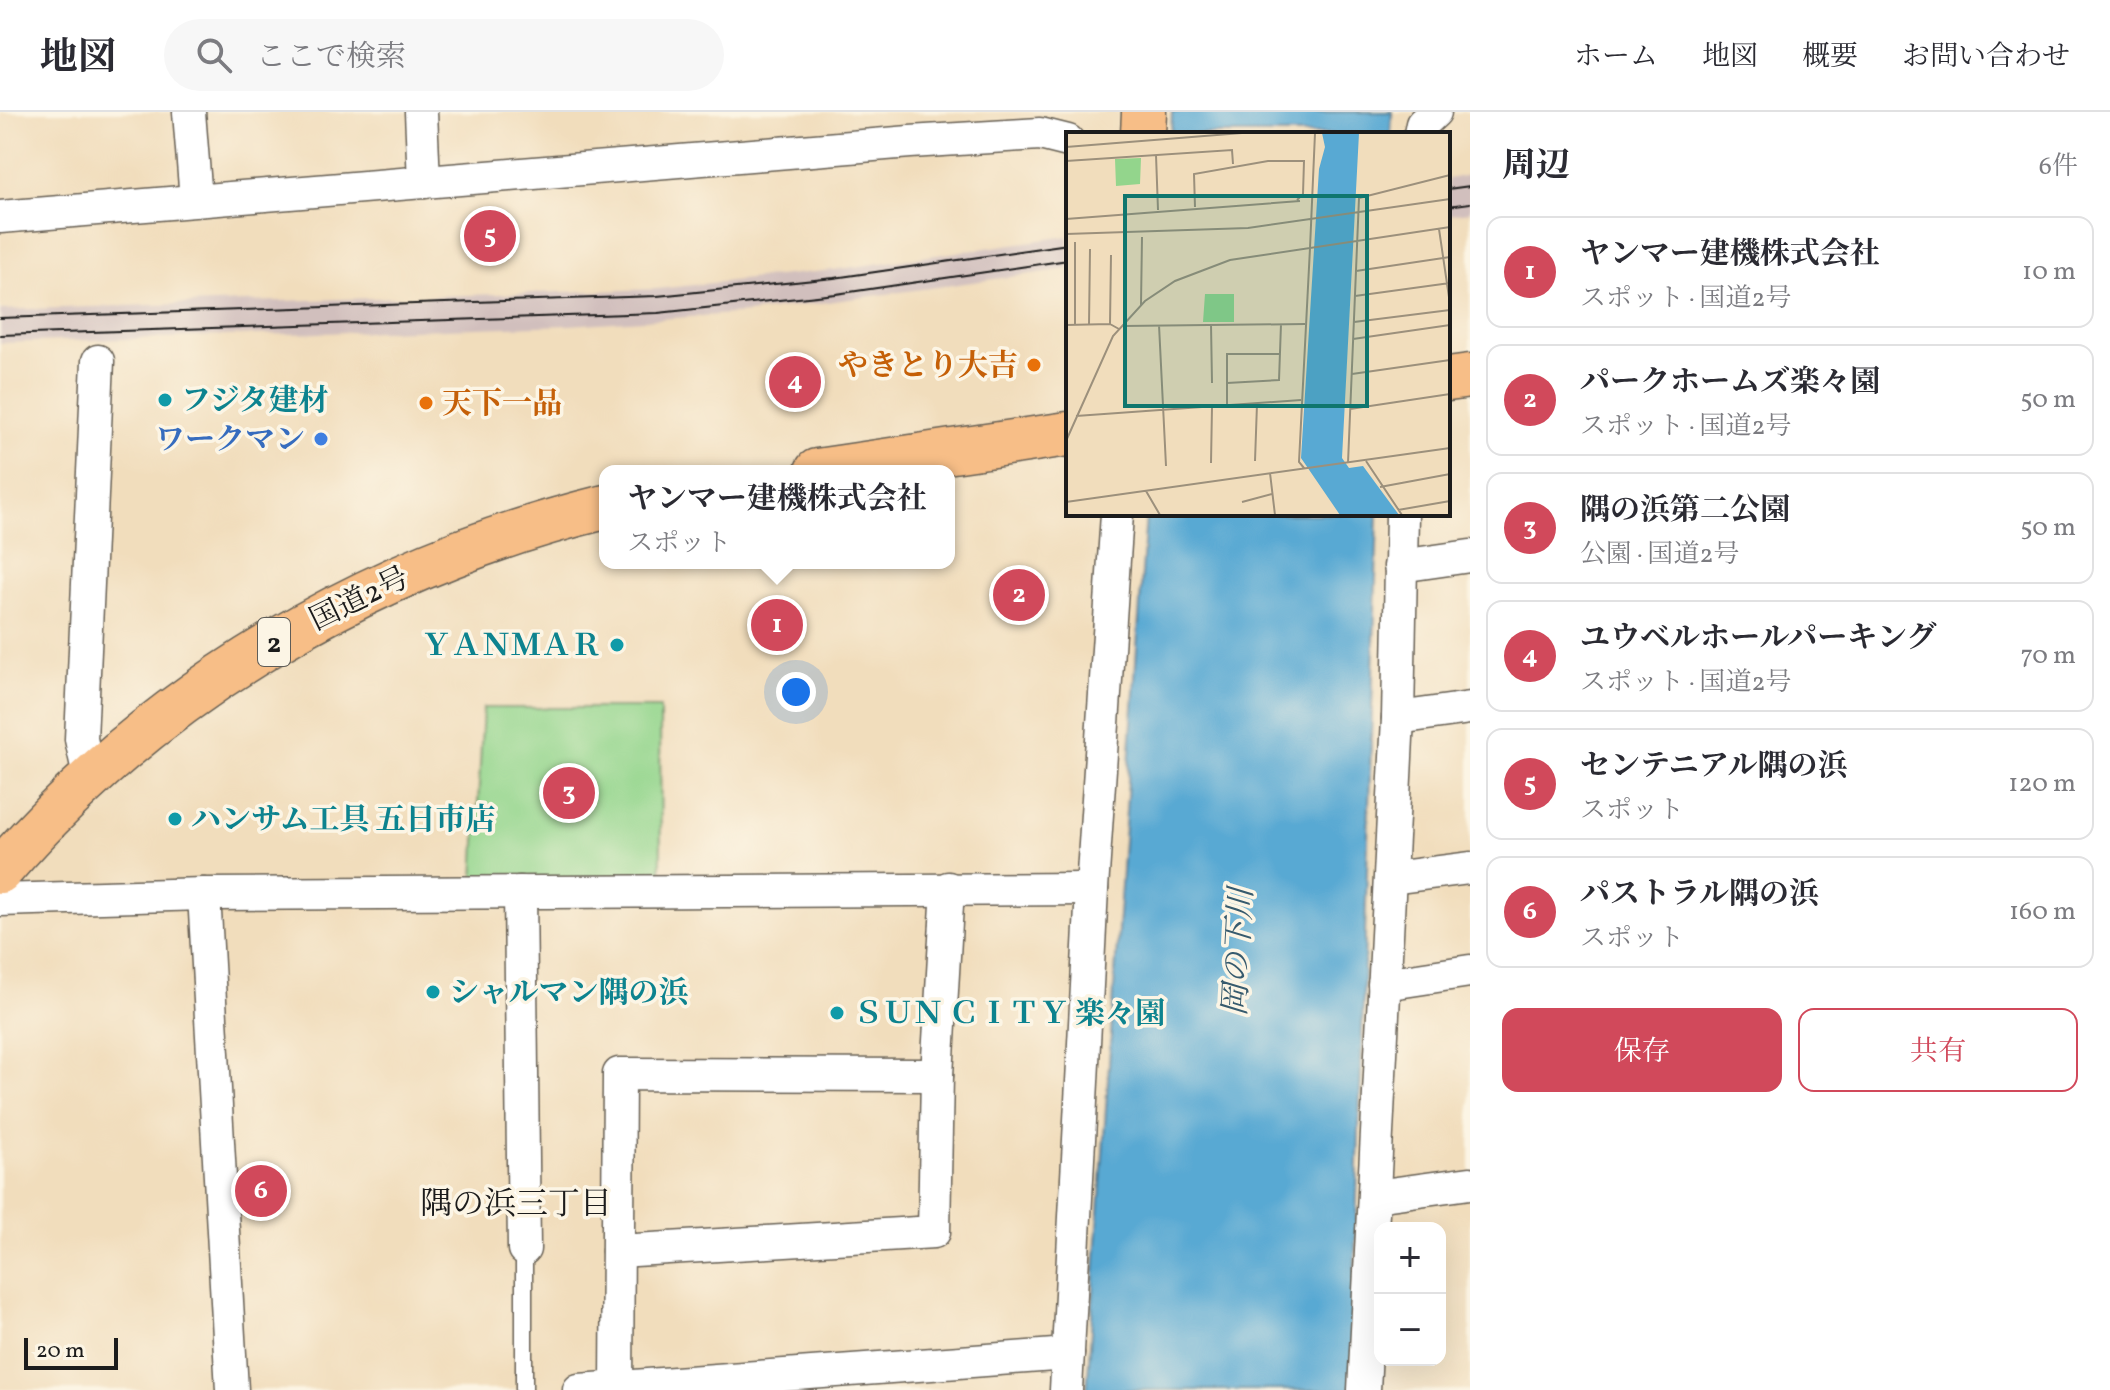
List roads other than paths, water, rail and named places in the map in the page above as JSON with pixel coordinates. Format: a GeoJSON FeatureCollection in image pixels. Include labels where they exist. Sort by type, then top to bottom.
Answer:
{"type":"FeatureCollection","features":[{"type":"Feature","properties":{"kind":"main road"},"geometry":{"type":"LineString","coordinates":[[1143,132],[1144,112]]}},
{"type":"Feature","properties":{"kind":"main road"},"geometry":{"type":"LineString","coordinates":[[1450,379],[1470,376]]}},
{"type":"Feature","properties":{"kind":"main road"},"geometry":{"type":"LineString","coordinates":[[858,465],[1066,434]]}},
{"type":"Feature","properties":{"kind":"main road","name":"国道2号"},"geometry":{"type":"LineString","coordinates":[[0,871],[95,775],[203,689],[326,613],[431,563],[499,538],[599,509]]}},
{"type":"Feature","properties":{"kind":"street"},"geometry":{"type":"LineString","coordinates":[[189,112],[196,200]]}},
{"type":"Feature","properties":{"kind":"street"},"geometry":{"type":"LineString","coordinates":[[421,112],[424,182]]}},
{"type":"Feature","properties":{"kind":"street"},"geometry":{"type":"LineString","coordinates":[[1420,132],[1422,124],[1435,112]]}},
{"type":"Feature","properties":{"kind":"street"},"geometry":{"type":"LineString","coordinates":[[0,217],[1059,132]]}},
{"type":"Feature","properties":{"kind":"street"},"geometry":{"type":"LineString","coordinates":[[95,775],[86,762],[81,739],[98,361]]}},
{"type":"Feature","properties":{"kind":"street"},"geometry":{"type":"LineString","coordinates":[[1066,1390],[1092,889],[1117,516]]}},
{"type":"Feature","properties":{"kind":"street"},"geometry":{"type":"LineString","coordinates":[[1364,1390],[1398,718],[1402,516]]}},
{"type":"Feature","properties":{"kind":"street"},"geometry":{"type":"LineString","coordinates":[[1400,566],[1470,556]]}},
{"type":"Feature","properties":{"kind":"street"},"geometry":{"type":"LineString","coordinates":[[1398,718],[1470,708]]}},
{"type":"Feature","properties":{"kind":"street"},"geometry":{"type":"LineString","coordinates":[[1391,878],[1470,868]]}},
{"type":"Feature","properties":{"kind":"street"},"geometry":{"type":"LineString","coordinates":[[618,1251],[934,1232],[937,1075],[948,888]]}},
{"type":"Feature","properties":{"kind":"street"},"geometry":{"type":"LineString","coordinates":[[0,900],[204,894],[1092,889]]}},
{"type":"Feature","properties":{"kind":"street"},"geometry":{"type":"LineString","coordinates":[[520,892],[524,1249]]}},
{"type":"Feature","properties":{"kind":"street"},"geometry":{"type":"LineString","coordinates":[[204,894],[232,1390]]}},
{"type":"Feature","properties":{"kind":"street"},"geometry":{"type":"LineString","coordinates":[[1384,984],[1470,971]]}},
{"type":"Feature","properties":{"kind":"street"},"geometry":{"type":"LineString","coordinates":[[617,1387],[619,1074],[937,1075]]}},
{"type":"Feature","properties":{"kind":"street"},"geometry":{"type":"LineString","coordinates":[[1375,1196],[1470,1183]]}},
{"type":"Feature","properties":{"kind":"street"},"geometry":{"type":"LineString","coordinates":[[579,1390],[797,1383],[1068,1354]]}},
{"type":"Feature","properties":{"kind":"lane"},"geometry":{"type":"LineString","coordinates":[[524,1249],[524,1390]]}},
{"type":"Feature","properties":{"kind":"water"},"geometry":{"type":"Polygon","coordinates":[[[1172,112],[1392,112],[1391,132],[1171,132],[1172,112]]]}},
{"type":"Feature","properties":{"kind":"water","name":"岡の下川"},"geometry":{"type":"Polygon","coordinates":[[[1146,516],[1378,516],[1351,1390],[1087,1390],[1146,516]]]}},
{"type":"Feature","properties":{"kind":"tram line"},"geometry":{"type":"LineString","coordinates":[[1450,189],[1470,186]]}},
{"type":"Feature","properties":{"kind":"tram line"},"geometry":{"type":"LineString","coordinates":[[1450,206],[1470,203]]}},
{"type":"Feature","properties":{"kind":"tram line"},"geometry":{"type":"LineString","coordinates":[[0,318],[657,296],[834,278],[1066,244]]}},
{"type":"Feature","properties":{"kind":"tram line"},"geometry":{"type":"LineString","coordinates":[[0,335],[658,313],[836,294],[1066,260]]}},
{"type":"Feature","properties":{"kind":"place","name":"センテニアル隅の浜"},"geometry":{"type":"Point","coordinates":[490,236]}},
{"type":"Feature","properties":{"kind":"place","name":"やきとり大吉"},"geometry":{"type":"Point","coordinates":[1034,365]}},
{"type":"Feature","properties":{"kind":"place","name":"ユウベルホールパーキング"},"geometry":{"type":"Point","coordinates":[795,382]}},
{"type":"Feature","properties":{"kind":"place","name":"フジタ建材"},"geometry":{"type":"Point","coordinates":[165,400]}},
{"type":"Feature","properties":{"kind":"place","name":"天下一品"},"geometry":{"type":"Point","coordinates":[426,403]}},
{"type":"Feature","properties":{"kind":"place","name":"ワークマン"},"geometry":{"type":"Point","coordinates":[321,439]}},
{"type":"Feature","properties":{"kind":"place","name":"パークホームズ楽々園"},"geometry":{"type":"Point","coordinates":[1019,595]}},
{"type":"Feature","properties":{"kind":"place","name":"ヤンマー建機株式会社"},"geometry":{"type":"Point","coordinates":[777,625]}},
{"type":"Feature","properties":{"kind":"place","name":"ＹＡＮＭＡＲ"},"geometry":{"type":"Point","coordinates":[617,645]}},
{"type":"Feature","properties":{"kind":"place","name":"隅の浜第二公園"},"geometry":{"type":"Point","coordinates":[569,793]}},
{"type":"Feature","properties":{"kind":"place","name":"ハンサム工具 五日市店"},"geometry":{"type":"Point","coordinates":[175,819]}},
{"type":"Feature","properties":{"kind":"place","name":"シャルマン隅の浜"},"geometry":{"type":"Point","coordinates":[433,992]}},
{"type":"Feature","properties":{"kind":"place","name":"ＳＵＮ ＣＩＴＹ 楽々園"},"geometry":{"type":"Point","coordinates":[837,1013]}},
{"type":"Feature","properties":{"kind":"place","name":"パストラル隅の浜"},"geometry":{"type":"Point","coordinates":[261,1191]}},
{"type":"Feature","properties":{"kind":"district","name":"隅の浜三丁目"},"geometry":{"type":"Point","coordinates":[516,1203]}}]}
